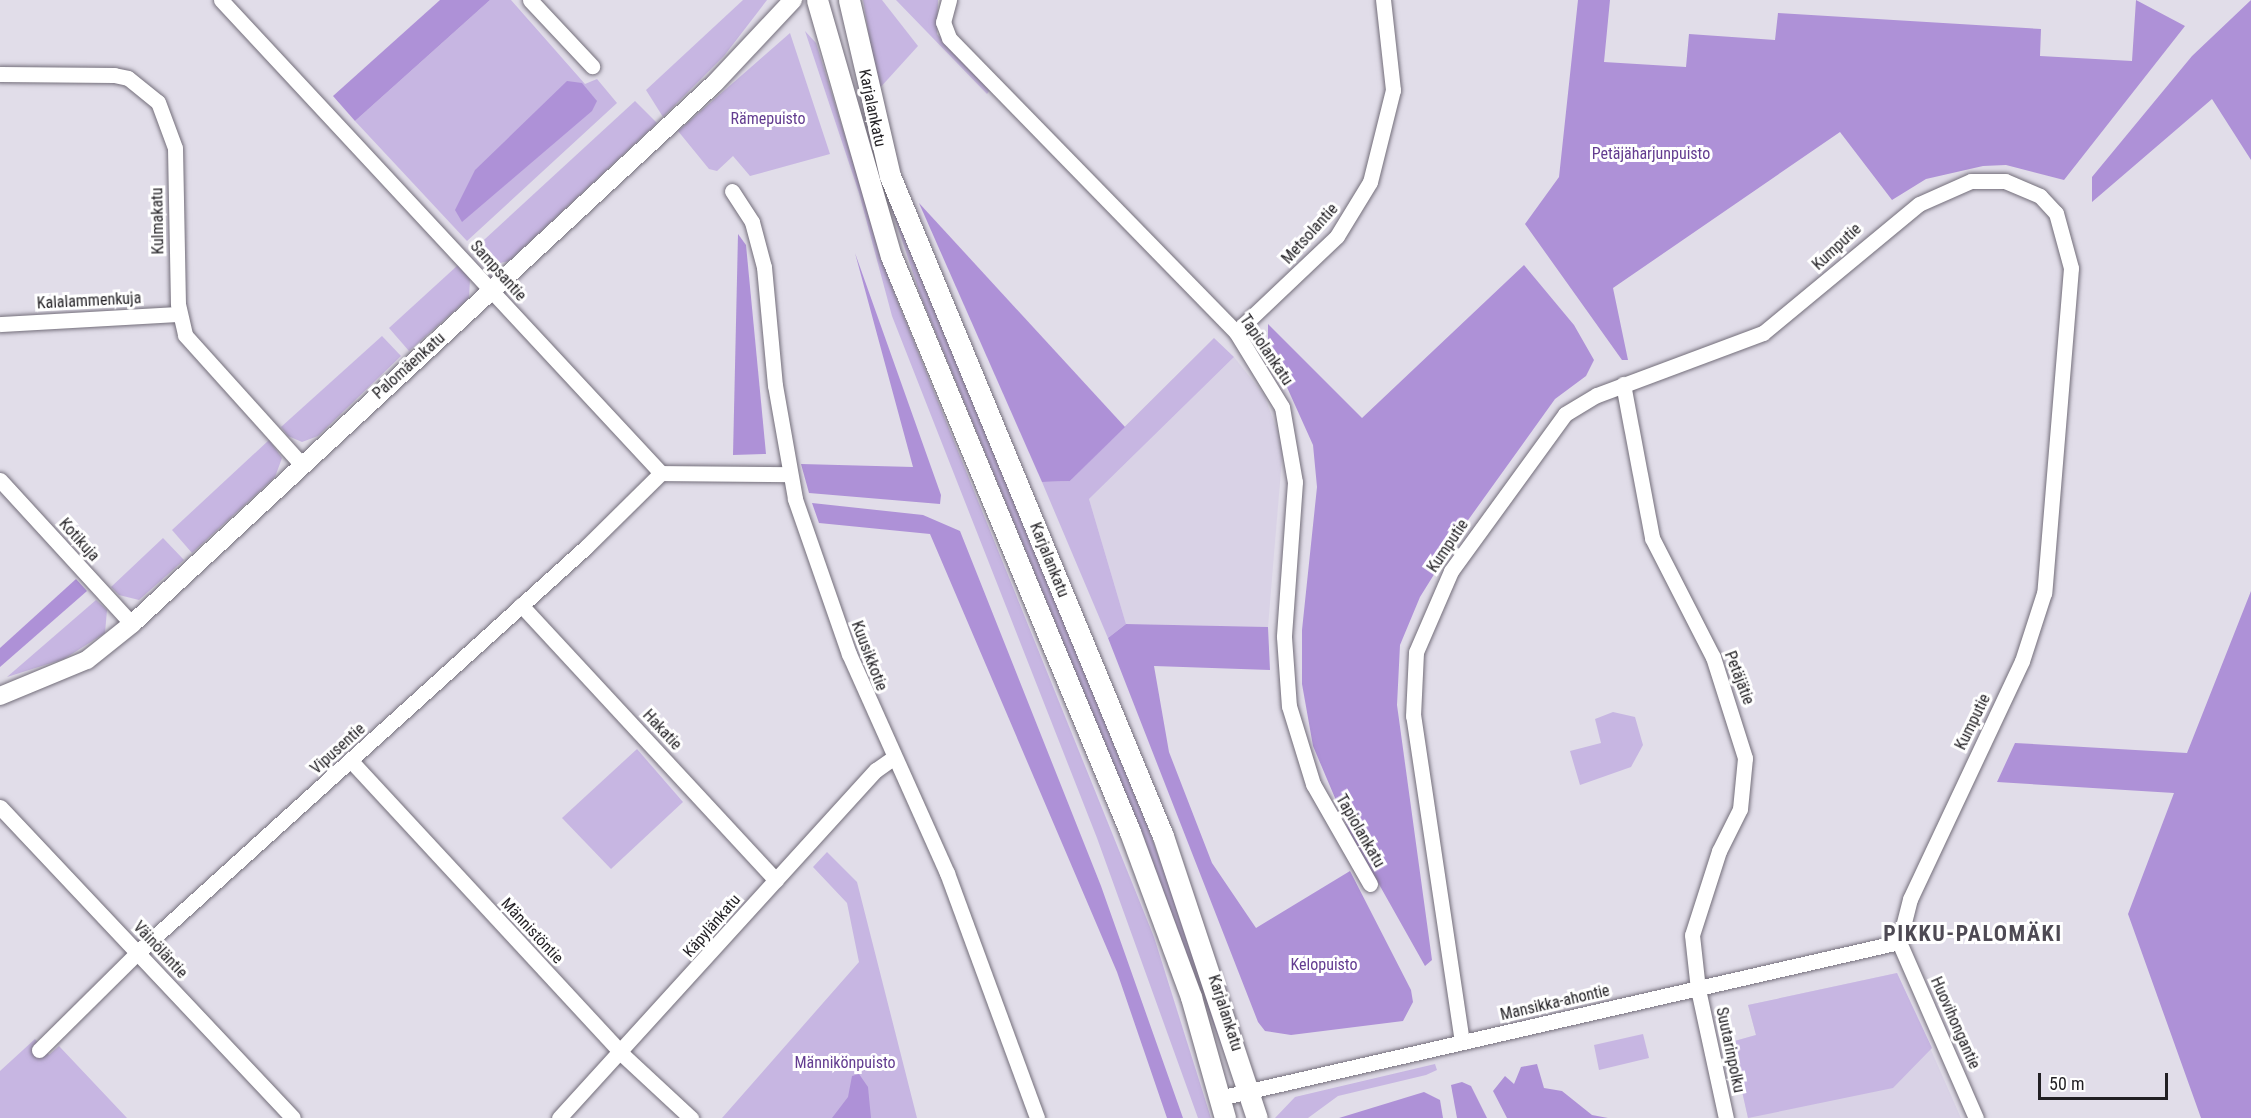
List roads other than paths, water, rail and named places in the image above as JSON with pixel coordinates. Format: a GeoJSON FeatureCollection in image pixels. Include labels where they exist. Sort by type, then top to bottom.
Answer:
{"type":"FeatureCollection","features":[{"type":"Feature","properties":{"kind":"main road","name":"Karjalankatu"},"geometry":{"type":"LineString","coordinates":[[817,0],[891,256],[1130,832],[1191,997],[1222,1108]]}},
{"type":"Feature","properties":{"kind":"main road","name":"Karjalankatu"},"geometry":{"type":"LineString","coordinates":[[849,0],[890,176],[1163,836],[1257,1118]]}},
{"type":"Feature","properties":{"kind":"street","name":"Sampsantie"},"geometry":{"type":"LineString","coordinates":[[220,0],[661,473]]}},
{"type":"Feature","properties":{"kind":"street"},"geometry":{"type":"LineString","coordinates":[[530,0],[592,66]]}},
{"type":"Feature","properties":{"kind":"street","name":"Palomäenkatu"},"geometry":{"type":"LineString","coordinates":[[0,696],[87,660],[132,624],[301,464],[715,83],[794,0]]}},
{"type":"Feature","properties":{"kind":"street","name":"Tapiolankatu"},"geometry":{"type":"LineString","coordinates":[[949,0],[943,22],[949,38],[1236,332],[1282,407],[1293,454],[1284,637],[1293,726],[1313,784],[1370,884]]}},
{"type":"Feature","properties":{"kind":"street","name":"Metsolantie"},"geometry":{"type":"LineString","coordinates":[[1236,332],[1337,236],[1371,182],[1393,90],[1383,0]]}},
{"type":"Feature","properties":{"kind":"street","name":"Kulmakatu"},"geometry":{"type":"LineString","coordinates":[[0,74],[114,75],[128,78],[158,102],[175,148],[179,314],[185,334],[301,464]]}},
{"type":"Feature","properties":{"kind":"street","name":"Kumputie"},"geometry":{"type":"LineString","coordinates":[[1462,1042],[1413,716],[1416,652],[1451,571],[1550,430],[1580,404],[1623,384],[1763,333],[1894,220],[1950,188],[1971,181],[2005,181],[2040,196],[2063,225],[2071,268],[2069,315],[2044,593],[2022,661],[1910,899],[1899,942]]}},
{"type":"Feature","properties":{"kind":"street","name":"Kuusikkotie"},"geometry":{"type":"LineString","coordinates":[[732,191],[752,222],[764,267],[789,474],[831,606],[893,758],[952,884],[1037,1118]]}},
{"type":"Feature","properties":{"kind":"street","name":"Kalalammenkuja"},"geometry":{"type":"LineString","coordinates":[[0,324],[179,314]]}},
{"type":"Feature","properties":{"kind":"street","name":"Petäjätie"},"geometry":{"type":"LineString","coordinates":[[1623,384],[1652,538],[1713,657],[1745,758],[1740,809],[1693,925],[1698,989]]}},
{"type":"Feature","properties":{"kind":"street"},"geometry":{"type":"LineString","coordinates":[[661,473],[789,474]]}},
{"type":"Feature","properties":{"kind":"street","name":"Vipusentie"},"geometry":{"type":"LineString","coordinates":[[39,1050],[138,952],[352,762],[661,473]]}},
{"type":"Feature","properties":{"kind":"street","name":"Kotikuja"},"geometry":{"type":"LineString","coordinates":[[0,480],[132,624]]}},
{"type":"Feature","properties":{"kind":"street","name":"Hakatie"},"geometry":{"type":"LineString","coordinates":[[521,605],[776,880]]}},
{"type":"Feature","properties":{"kind":"street","name":"Käpylänkatu"},"geometry":{"type":"LineString","coordinates":[[559,1118],[621,1053],[776,880],[893,758]]}},
{"type":"Feature","properties":{"kind":"street","name":"Männistöntie"},"geometry":{"type":"LineString","coordinates":[[352,762],[621,1053],[691,1118]]}},
{"type":"Feature","properties":{"kind":"street","name":"Väinöläntie"},"geometry":{"type":"LineString","coordinates":[[0,807],[293,1118]]}},
{"type":"Feature","properties":{"kind":"street","name":"Mansikka-ahontie"},"geometry":{"type":"LineString","coordinates":[[1222,1108],[1249,1090],[1899,942]]}},
{"type":"Feature","properties":{"kind":"street","name":"Huovihongantie"},"geometry":{"type":"LineString","coordinates":[[1899,942],[1976,1118]]}},
{"type":"Feature","properties":{"kind":"street","name":"Suutarinpolku"},"geometry":{"type":"LineString","coordinates":[[1698,989],[1726,1118]]}},
{"type":"Feature","properties":{"kind":"district","name":"PIKKU-PALOMÄKI"},"geometry":{"type":"Point","coordinates":[1973,934]}},
{"type":"Feature","properties":{"kind":"park label","name":"Rämepuisto"},"geometry":{"type":"Point","coordinates":[768,119]}},
{"type":"Feature","properties":{"kind":"park label","name":"Petäjäharjunpuisto"},"geometry":{"type":"Point","coordinates":[1651,154]}},
{"type":"Feature","properties":{"kind":"park label","name":"Kelopuisto"},"geometry":{"type":"Point","coordinates":[1324,965]}},
{"type":"Feature","properties":{"kind":"park label","name":"Männikönpuisto"},"geometry":{"type":"Point","coordinates":[845,1063]}}]}
